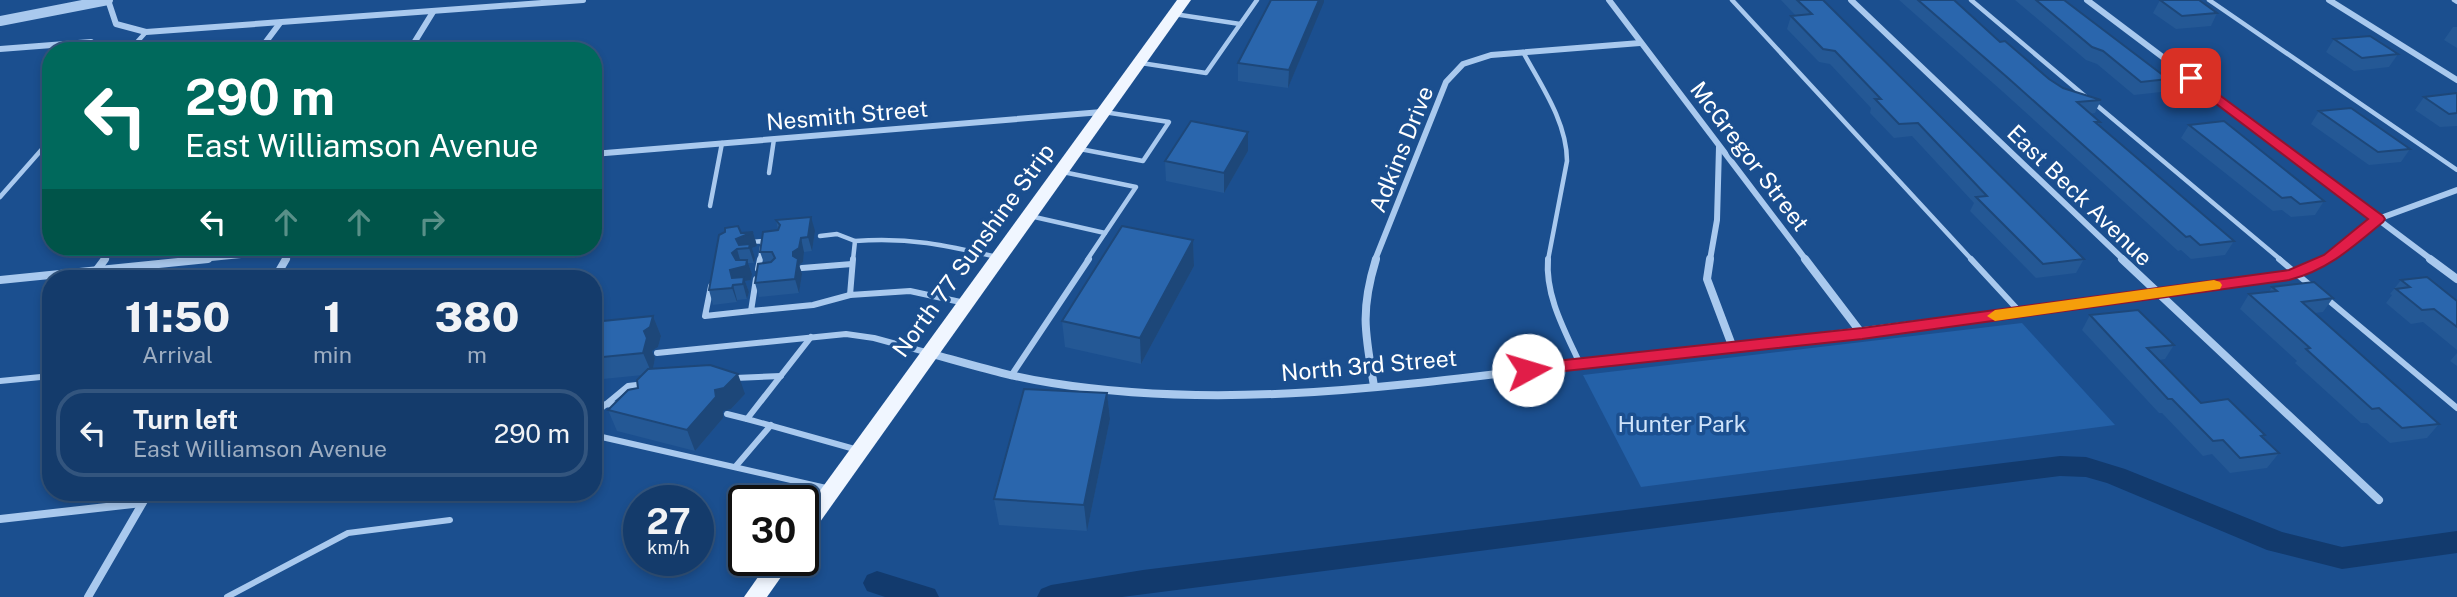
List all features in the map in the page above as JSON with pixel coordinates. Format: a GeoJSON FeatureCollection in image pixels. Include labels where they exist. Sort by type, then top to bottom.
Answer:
{"type":"FeatureCollection","features":[{"type":"Feature","properties":{"kind":"main road","name":"North 77 Sunshine Strip"},"geometry":{"type":"LineString","coordinates":[[819,509],[1179,7]]}},
{"type":"Feature","properties":{"kind":"main road"},"geometry":{"type":"LineString","coordinates":[[755,597],[770,576]]}},
{"type":"Feature","properties":{"kind":"street"},"geometry":{"type":"LineString","coordinates":[[0,21],[108,0],[116,24],[146,32],[433,12],[526,2],[583,0]]}},
{"type":"Feature","properties":{"kind":"street","name":"McGregor Street"},"geometry":{"type":"LineString","coordinates":[[1609,0],[1862,334]]}},
{"type":"Feature","properties":{"kind":"street","name":"East Beck Avenue"},"geometry":{"type":"LineString","coordinates":[[1851,0],[2379,500]]}},
{"type":"Feature","properties":{"kind":"street"},"geometry":{"type":"LineString","coordinates":[[2087,0],[2457,279]]}},
{"type":"Feature","properties":{"kind":"street"},"geometry":{"type":"LineString","coordinates":[[2329,0],[2457,80]]}},
{"type":"Feature","properties":{"kind":"street"},"geometry":{"type":"LineString","coordinates":[[415,42],[433,12]]}},
{"type":"Feature","properties":{"kind":"street"},"geometry":{"type":"LineString","coordinates":[[266,42],[280,23]]}},
{"type":"Feature","properties":{"kind":"street","name":"Adkins Drive"},"geometry":{"type":"LineString","coordinates":[[1374,386],[1366,345],[1366,291],[1378,252],[1446,82],[1463,64],[1491,55],[1640,43]]}},
{"type":"Feature","properties":{"kind":"street"},"geometry":{"type":"LineString","coordinates":[[0,49],[42,46]]}},
{"type":"Feature","properties":{"kind":"street","name":"Nesmith Street"},"geometry":{"type":"LineString","coordinates":[[602,153],[1104,111]]}},
{"type":"Feature","properties":{"kind":"street"},"geometry":{"type":"LineString","coordinates":[[1719,146],[1717,220],[1707,279],[1733,348]]}},
{"type":"Feature","properties":{"kind":"street","name":"North 3rd Street"},"geometry":{"type":"LineString","coordinates":[[932,354],[1011,376],[1095,388],[1176,395],[1276,394],[1374,386],[1733,348],[1862,334],[2296,273],[2329,258],[2378,219],[2457,190]]}},
{"type":"Feature","properties":{"kind":"street"},"geometry":{"type":"LineString","coordinates":[[105,270],[224,256]]}},
{"type":"Feature","properties":{"kind":"street"},"geometry":{"type":"LineString","coordinates":[[0,280],[42,276]]}},
{"type":"Feature","properties":{"kind":"street"},"geometry":{"type":"LineString","coordinates":[[0,519],[142,503]]}},
{"type":"Feature","properties":{"kind":"street"},"geometry":{"type":"LineString","coordinates":[[88,597],[142,503]]}},
{"type":"Feature","properties":{"kind":"lane"},"geometry":{"type":"LineString","coordinates":[[1139,63],[1206,73],[1257,0]]}},
{"type":"Feature","properties":{"kind":"lane"},"geometry":{"type":"LineString","coordinates":[[1732,0],[2020,312]]}},
{"type":"Feature","properties":{"kind":"lane"},"geometry":{"type":"LineString","coordinates":[[1970,0],[2316,290]]}},
{"type":"Feature","properties":{"kind":"lane"},"geometry":{"type":"LineString","coordinates":[[2209,0],[2457,170]]}},
{"type":"Feature","properties":{"kind":"lane"},"geometry":{"type":"LineString","coordinates":[[1179,7],[1240,24]]}},
{"type":"Feature","properties":{"kind":"lane"},"geometry":{"type":"LineString","coordinates":[[137,42],[146,32]]}},
{"type":"Feature","properties":{"kind":"lane"},"geometry":{"type":"LineString","coordinates":[[1523,52],[1552,105],[1567,145],[1567,161],[1549,244],[1546,271],[1553,302],[1580,364]]}},
{"type":"Feature","properties":{"kind":"lane"},"geometry":{"type":"LineString","coordinates":[[1077,149],[1143,161],[1168,122],[1104,111]]}},
{"type":"Feature","properties":{"kind":"lane"},"geometry":{"type":"LineString","coordinates":[[769,173],[774,139]]}},
{"type":"Feature","properties":{"kind":"lane"},"geometry":{"type":"LineString","coordinates":[[710,206],[722,143]]}},
{"type":"Feature","properties":{"kind":"lane"},"geometry":{"type":"LineString","coordinates":[[0,197],[42,149]]}},
{"type":"Feature","properties":{"kind":"lane"},"geometry":{"type":"LineString","coordinates":[[1011,376],[1136,187],[1062,171]]}},
{"type":"Feature","properties":{"kind":"lane"},"geometry":{"type":"LineString","coordinates":[[1030,216],[1105,233]]}},
{"type":"Feature","properties":{"kind":"lane"},"geometry":{"type":"LineString","coordinates":[[820,236],[837,234],[855,241],[895,237],[1000,257]]}},
{"type":"Feature","properties":{"kind":"lane"},"geometry":{"type":"LineString","coordinates":[[747,242],[771,240]]}},
{"type":"Feature","properties":{"kind":"lane"},"geometry":{"type":"LineString","coordinates":[[751,311],[763,241]]}},
{"type":"Feature","properties":{"kind":"lane"},"geometry":{"type":"LineString","coordinates":[[850,295],[855,241]]}},
{"type":"Feature","properties":{"kind":"lane"},"geometry":{"type":"LineString","coordinates":[[753,253],[761,252]]}},
{"type":"Feature","properties":{"kind":"lane"},"geometry":{"type":"LineString","coordinates":[[802,268],[852,264]]}},
{"type":"Feature","properties":{"kind":"lane"},"geometry":{"type":"LineString","coordinates":[[750,269],[766,272]]}},
{"type":"Feature","properties":{"kind":"lane"},"geometry":{"type":"LineString","coordinates":[[712,281],[713,290],[705,316],[813,305],[850,295],[910,290],[967,303]]}},
{"type":"Feature","properties":{"kind":"lane"},"geometry":{"type":"LineString","coordinates":[[747,286],[755,285]]}},
{"type":"Feature","properties":{"kind":"lane"},"geometry":{"type":"LineString","coordinates":[[2326,298],[2457,408]]}},
{"type":"Feature","properties":{"kind":"lane"},"geometry":{"type":"LineString","coordinates":[[657,353],[846,334],[874,338],[932,354]]}},
{"type":"Feature","properties":{"kind":"lane"},"geometry":{"type":"LineString","coordinates":[[747,419],[811,337]]}},
{"type":"Feature","properties":{"kind":"lane"},"geometry":{"type":"LineString","coordinates":[[729,379],[781,376]]}},
{"type":"Feature","properties":{"kind":"lane"},"geometry":{"type":"LineString","coordinates":[[0,381],[42,377]]}},
{"type":"Feature","properties":{"kind":"lane"},"geometry":{"type":"LineString","coordinates":[[602,406],[628,386],[652,383]]}},
{"type":"Feature","properties":{"kind":"lane"},"geometry":{"type":"LineString","coordinates":[[602,404],[630,404]]}},
{"type":"Feature","properties":{"kind":"lane"},"geometry":{"type":"LineString","coordinates":[[727,414],[861,451]]}},
{"type":"Feature","properties":{"kind":"lane"},"geometry":{"type":"LineString","coordinates":[[736,466],[771,425]]}},
{"type":"Feature","properties":{"kind":"lane"},"geometry":{"type":"LineString","coordinates":[[602,437],[833,490]]}},
{"type":"Feature","properties":{"kind":"lane"},"geometry":{"type":"LineString","coordinates":[[227,597],[348,533],[450,520]]}},
{"type":"Feature","properties":{"kind":"green space","name":"Hunter Park"},"geometry":{"type":"Polygon","coordinates":[[[2022,323],[2115,425],[1641,487],[1583,375],[2022,323]]]}},
{"type":"Feature","properties":{"kind":"building"},"geometry":{"type":"Polygon","coordinates":[[[1271,0],[1319,0],[1289,70],[1238,63],[1271,0]]]}},
{"type":"Feature","properties":{"kind":"building"},"geometry":{"type":"Polygon","coordinates":[[[1797,0],[1823,0],[2084,259],[2043,264],[1976,197],[1987,196],[1918,123],[1899,124],[1875,99],[1881,99],[1835,51],[1823,49],[1791,16],[1812,14],[1797,0]]]}},
{"type":"Feature","properties":{"kind":"building"},"geometry":{"type":"Polygon","coordinates":[[[1918,0],[1954,0],[2000,42],[2005,41],[2049,79],[2063,88],[2101,100],[2077,102],[2100,122],[2095,122],[2234,241],[2200,245],[2190,236],[2186,237],[1918,0]]]}},
{"type":"Feature","properties":{"kind":"building"},"geometry":{"type":"Polygon","coordinates":[[[2036,0],[2064,0],[2168,79],[2141,82],[2103,51],[2092,47],[2036,0]]]}},
{"type":"Feature","properties":{"kind":"building"},"geometry":{"type":"Polygon","coordinates":[[[2160,0],[2199,0],[2217,13],[2182,16],[2160,0]]]}},
{"type":"Feature","properties":{"kind":"building"},"geometry":{"type":"Polygon","coordinates":[[[2370,36],[2398,54],[2362,58],[2334,39],[2370,36]]]}},
{"type":"Feature","properties":{"kind":"building"},"geometry":{"type":"Polygon","coordinates":[[[2457,93],[2457,113],[2449,114],[2424,97],[2457,93]]]}},
{"type":"Feature","properties":{"kind":"building"},"geometry":{"type":"Polygon","coordinates":[[[2351,108],[2410,149],[2378,152],[2319,111],[2351,108]]]}},
{"type":"Feature","properties":{"kind":"building"},"geometry":{"type":"Polygon","coordinates":[[[1191,121],[1248,132],[1224,173],[1165,161],[1191,121]]]}},
{"type":"Feature","properties":{"kind":"building"},"geometry":{"type":"Polygon","coordinates":[[[2224,121],[2324,201],[2300,204],[2291,197],[2282,198],[2189,125],[2224,121]]]}},
{"type":"Feature","properties":{"kind":"building"},"geometry":{"type":"Polygon","coordinates":[[[811,217],[808,237],[801,238],[799,248],[793,252],[793,256],[798,259],[795,279],[755,283],[758,264],[771,262],[775,258],[772,252],[760,252],[763,232],[778,230],[780,225],[776,220],[811,217]]]}},
{"type":"Feature","properties":{"kind":"building"},"geometry":{"type":"Polygon","coordinates":[[[738,226],[741,233],[753,232],[736,239],[739,245],[750,244],[749,248],[737,249],[732,253],[736,260],[747,260],[746,266],[730,270],[732,278],[744,277],[743,284],[709,290],[719,235],[725,232],[725,228],[738,226]]]}},
{"type":"Feature","properties":{"kind":"building"},"geometry":{"type":"Polygon","coordinates":[[[1122,226],[1193,240],[1140,338],[1062,321],[1122,226]]]}},
{"type":"Feature","properties":{"kind":"building"},"geometry":{"type":"Polygon","coordinates":[[[2427,277],[2457,301],[2457,327],[2434,309],[2422,310],[2396,289],[2410,287],[2401,280],[2427,277]]]}},
{"type":"Feature","properties":{"kind":"building"},"geometry":{"type":"Polygon","coordinates":[[[2314,282],[2333,298],[2302,302],[2439,424],[2402,428],[2379,408],[2372,409],[2306,349],[2310,348],[2249,294],[2277,291],[2272,287],[2314,282]]]}},
{"type":"Feature","properties":{"kind":"building"},"geometry":{"type":"Polygon","coordinates":[[[2138,310],[2174,345],[2147,348],[2201,403],[2228,399],[2265,435],[2261,436],[2279,453],[2240,458],[2223,440],[2213,441],[2172,399],[2168,399],[2090,315],[2138,310]]]}},
{"type":"Feature","properties":{"kind":"building"},"geometry":{"type":"Polygon","coordinates":[[[653,316],[650,327],[644,331],[647,338],[643,353],[602,357],[602,321],[653,316]]]}},
{"type":"Feature","properties":{"kind":"building"},"geometry":{"type":"Polygon","coordinates":[[[710,365],[738,374],[724,388],[715,390],[716,397],[687,430],[608,410],[628,390],[638,388],[637,380],[648,369],[710,365]]]}},
{"type":"Feature","properties":{"kind":"building"},"geometry":{"type":"Polygon","coordinates":[[[1024,389],[1107,393],[1084,505],[994,499],[1024,389]]]}},
{"type":"Feature","properties":{"kind":"waterway"},"geometry":{"type":"LineString","coordinates":[[1051,597],[1143,582],[2060,466],[2086,467],[2116,476],[2277,542],[2342,558],[2457,542]]}},
{"type":"Feature","properties":{"kind":"waterway"},"geometry":{"type":"LineString","coordinates":[[877,583],[925,597]]}},
{"type":"Feature","properties":{"kind":"slow traffic"},"geometry":{"type":"LineString","coordinates":[[1995,316],[2214,285]]}},
{"type":"Feature","properties":{"kind":"route"},"geometry":{"type":"LineString","coordinates":[[1528,370],[1862,334],[2289,275],[2305,271],[2329,258],[2378,219],[2191,78]]}}]}
